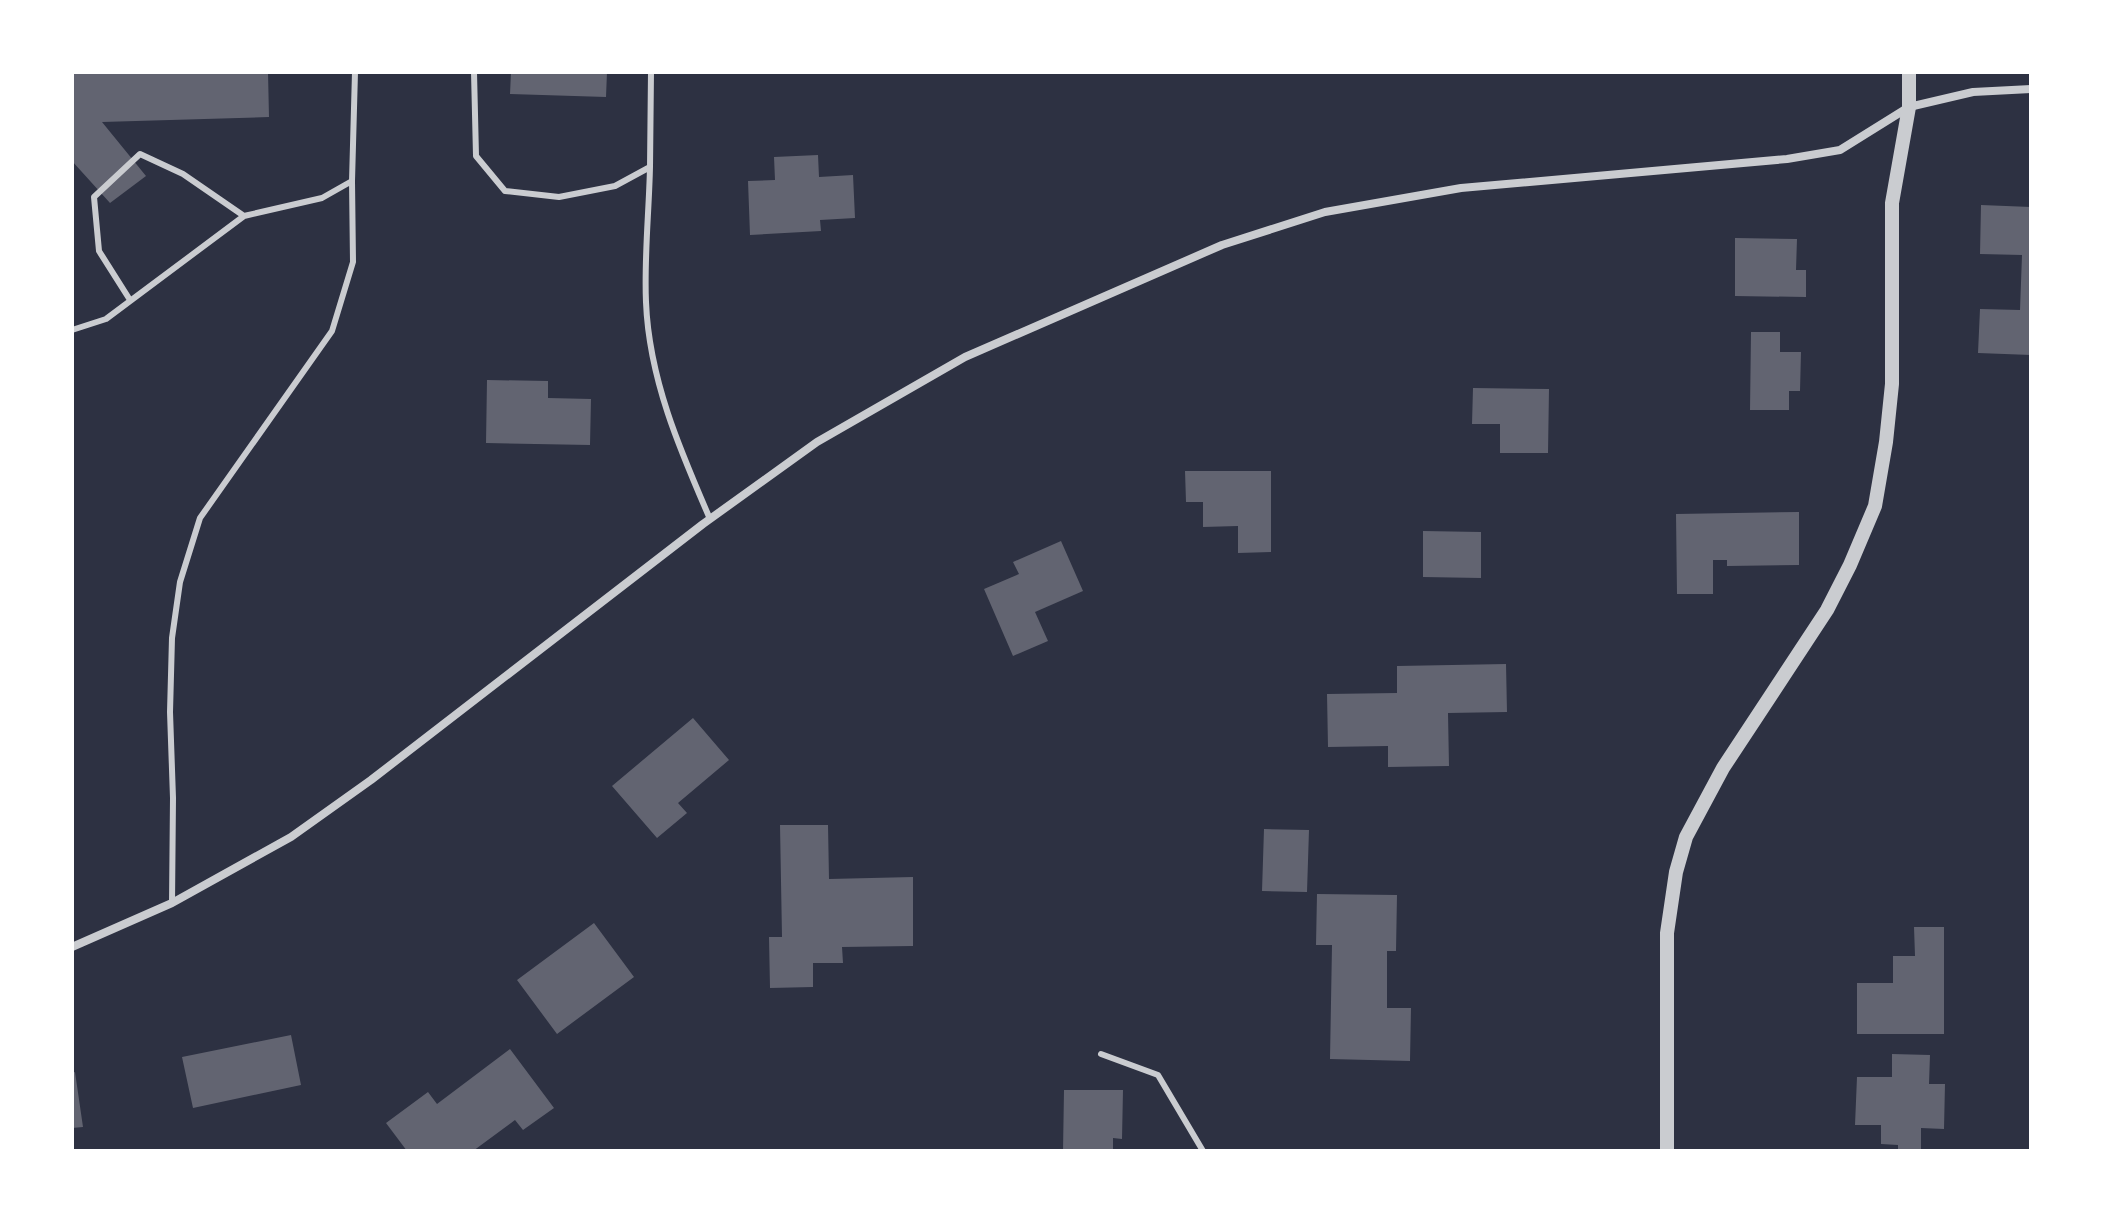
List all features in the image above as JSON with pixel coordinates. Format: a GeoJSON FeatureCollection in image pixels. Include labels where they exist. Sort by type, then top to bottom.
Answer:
{"type":"FeatureCollection","features":[{"type":"Feature","properties":{"kind":"street"},"geometry":{"type":"LineString","coordinates":[[1667,1151],[1667,933],[1676,872],[1686,837],[1723,768],[1827,610],[1875,506],[1892,384],[1892,203],[1909,107],[1909,72]]}},
{"type":"Feature","properties":{"kind":"street"},"geometry":{"type":"LineString","coordinates":[[72,947],[172,903],[291,837],[371,780],[710,519],[817,442],[965,357],[1222,245],[1325,212],[1461,188],[1787,159],[1840,150],[1909,107],[1973,92],[2031,89]]}},
{"type":"Feature","properties":{"kind":"lane"},"geometry":{"type":"LineString","coordinates":[[172,903],[170,712],[172,638],[180,582],[200,518],[332,331],[353,262],[355,72]]}},
{"type":"Feature","properties":{"kind":"lane"},"geometry":{"type":"LineString","coordinates":[[474,72],[476,156],[505,191],[559,197],[615,186],[650,167]]}},
{"type":"Feature","properties":{"kind":"lane"},"geometry":{"type":"LineString","coordinates":[[651,72],[646,303],[655,367],[674,434],[710,519]]}},
{"type":"Feature","properties":{"kind":"lane"},"geometry":{"type":"LineString","coordinates":[[130,300],[99,251],[94,197],[140,154],[183,174],[244,216]]}},
{"type":"Feature","properties":{"kind":"lane"},"geometry":{"type":"LineString","coordinates":[[74,330],[106,319],[244,216],[322,198],[352,181]]}},
{"type":"Feature","properties":{"kind":"lane"},"geometry":{"type":"LineString","coordinates":[[1101,1054],[1158,1075],[1203,1151]]}},
{"type":"Feature","properties":{"kind":"building"},"geometry":{"type":"Polygon","coordinates":[[[72,72],[268,72],[269,117],[102,122],[146,176],[110,203],[72,161],[72,72]]]}},
{"type":"Feature","properties":{"kind":"building"},"geometry":{"type":"Polygon","coordinates":[[[511,72],[607,72],[606,97],[510,94],[511,72]]]}},
{"type":"Feature","properties":{"kind":"building"},"geometry":{"type":"Polygon","coordinates":[[[818,155],[819,177],[853,175],[855,218],[820,220],[821,231],[750,235],[748,181],[775,180],[774,157],[818,155]]]}},
{"type":"Feature","properties":{"kind":"building"},"geometry":{"type":"Polygon","coordinates":[[[1981,205],[2031,207],[2031,355],[1978,353],[1980,309],[2020,310],[2022,255],[1980,254],[1981,205]]]}},
{"type":"Feature","properties":{"kind":"building"},"geometry":{"type":"Polygon","coordinates":[[[1735,238],[1797,239],[1796,270],[1806,270],[1806,297],[1735,296],[1735,238]]]}},
{"type":"Feature","properties":{"kind":"building"},"geometry":{"type":"Polygon","coordinates":[[[1751,332],[1780,332],[1780,352],[1801,352],[1800,391],[1789,391],[1789,410],[1750,410],[1751,332]]]}},
{"type":"Feature","properties":{"kind":"building"},"geometry":{"type":"Polygon","coordinates":[[[487,380],[548,381],[548,398],[591,399],[590,445],[486,443],[487,380]]]}},
{"type":"Feature","properties":{"kind":"building"},"geometry":{"type":"Polygon","coordinates":[[[1473,388],[1549,389],[1548,453],[1500,453],[1500,424],[1472,424],[1473,388]]]}},
{"type":"Feature","properties":{"kind":"building"},"geometry":{"type":"Polygon","coordinates":[[[1185,471],[1271,471],[1271,552],[1238,553],[1238,526],[1203,527],[1203,502],[1186,502],[1185,471]]]}},
{"type":"Feature","properties":{"kind":"building"},"geometry":{"type":"Polygon","coordinates":[[[1799,512],[1799,565],[1727,566],[1727,560],[1713,560],[1713,594],[1677,594],[1676,514],[1799,512]]]}},
{"type":"Feature","properties":{"kind":"building"},"geometry":{"type":"Polygon","coordinates":[[[1423,531],[1481,532],[1481,578],[1423,577],[1423,531]]]}},
{"type":"Feature","properties":{"kind":"building"},"geometry":{"type":"Polygon","coordinates":[[[1061,541],[1083,591],[1035,612],[1048,641],[1013,656],[984,589],[1019,574],[1013,562],[1061,541]]]}},
{"type":"Feature","properties":{"kind":"building"},"geometry":{"type":"Polygon","coordinates":[[[1506,664],[1507,712],[1448,713],[1449,766],[1388,767],[1388,746],[1328,747],[1327,694],[1397,693],[1397,666],[1506,664]]]}},
{"type":"Feature","properties":{"kind":"building"},"geometry":{"type":"Polygon","coordinates":[[[693,718],[729,760],[678,803],[687,813],[657,838],[612,786],[693,718]]]}},
{"type":"Feature","properties":{"kind":"building"},"geometry":{"type":"Polygon","coordinates":[[[780,825],[828,825],[829,879],[913,877],[913,946],[842,947],[843,963],[813,963],[813,987],[770,988],[769,937],[782,937],[780,825]]]}},
{"type":"Feature","properties":{"kind":"building"},"geometry":{"type":"Polygon","coordinates":[[[1264,829],[1309,830],[1307,892],[1262,891],[1264,829]]]}},
{"type":"Feature","properties":{"kind":"building"},"geometry":{"type":"Polygon","coordinates":[[[1317,894],[1397,895],[1396,951],[1387,951],[1387,1008],[1411,1008],[1410,1061],[1330,1059],[1332,945],[1316,945],[1317,894]]]}},
{"type":"Feature","properties":{"kind":"building"},"geometry":{"type":"Polygon","coordinates":[[[594,923],[634,977],[557,1034],[517,980],[594,923]]]}},
{"type":"Feature","properties":{"kind":"building"},"geometry":{"type":"Polygon","coordinates":[[[1914,927],[1944,927],[1944,1034],[1857,1034],[1857,983],[1893,983],[1893,956],[1915,956],[1914,927]]]}},
{"type":"Feature","properties":{"kind":"building"},"geometry":{"type":"Polygon","coordinates":[[[291,1035],[301,1085],[193,1108],[182,1057],[291,1035]]]}},
{"type":"Feature","properties":{"kind":"building"},"geometry":{"type":"Polygon","coordinates":[[[510,1049],[554,1108],[523,1130],[515,1120],[473,1151],[407,1151],[386,1123],[428,1092],[437,1104],[510,1049]]]}},
{"type":"Feature","properties":{"kind":"building"},"geometry":{"type":"Polygon","coordinates":[[[1892,1054],[1930,1055],[1929,1084],[1945,1084],[1944,1129],[1921,1128],[1921,1151],[1898,1151],[1898,1145],[1881,1144],[1881,1125],[1855,1125],[1857,1077],[1892,1077],[1892,1054]]]}},
{"type":"Feature","properties":{"kind":"building"},"geometry":{"type":"Polygon","coordinates":[[[75,1072],[83,1127],[72,1128],[72,1073],[75,1072]]]}},
{"type":"Feature","properties":{"kind":"building"},"geometry":{"type":"Polygon","coordinates":[[[1064,1090],[1123,1090],[1122,1139],[1113,1138],[1113,1151],[1063,1151],[1064,1090]]]}}]}
